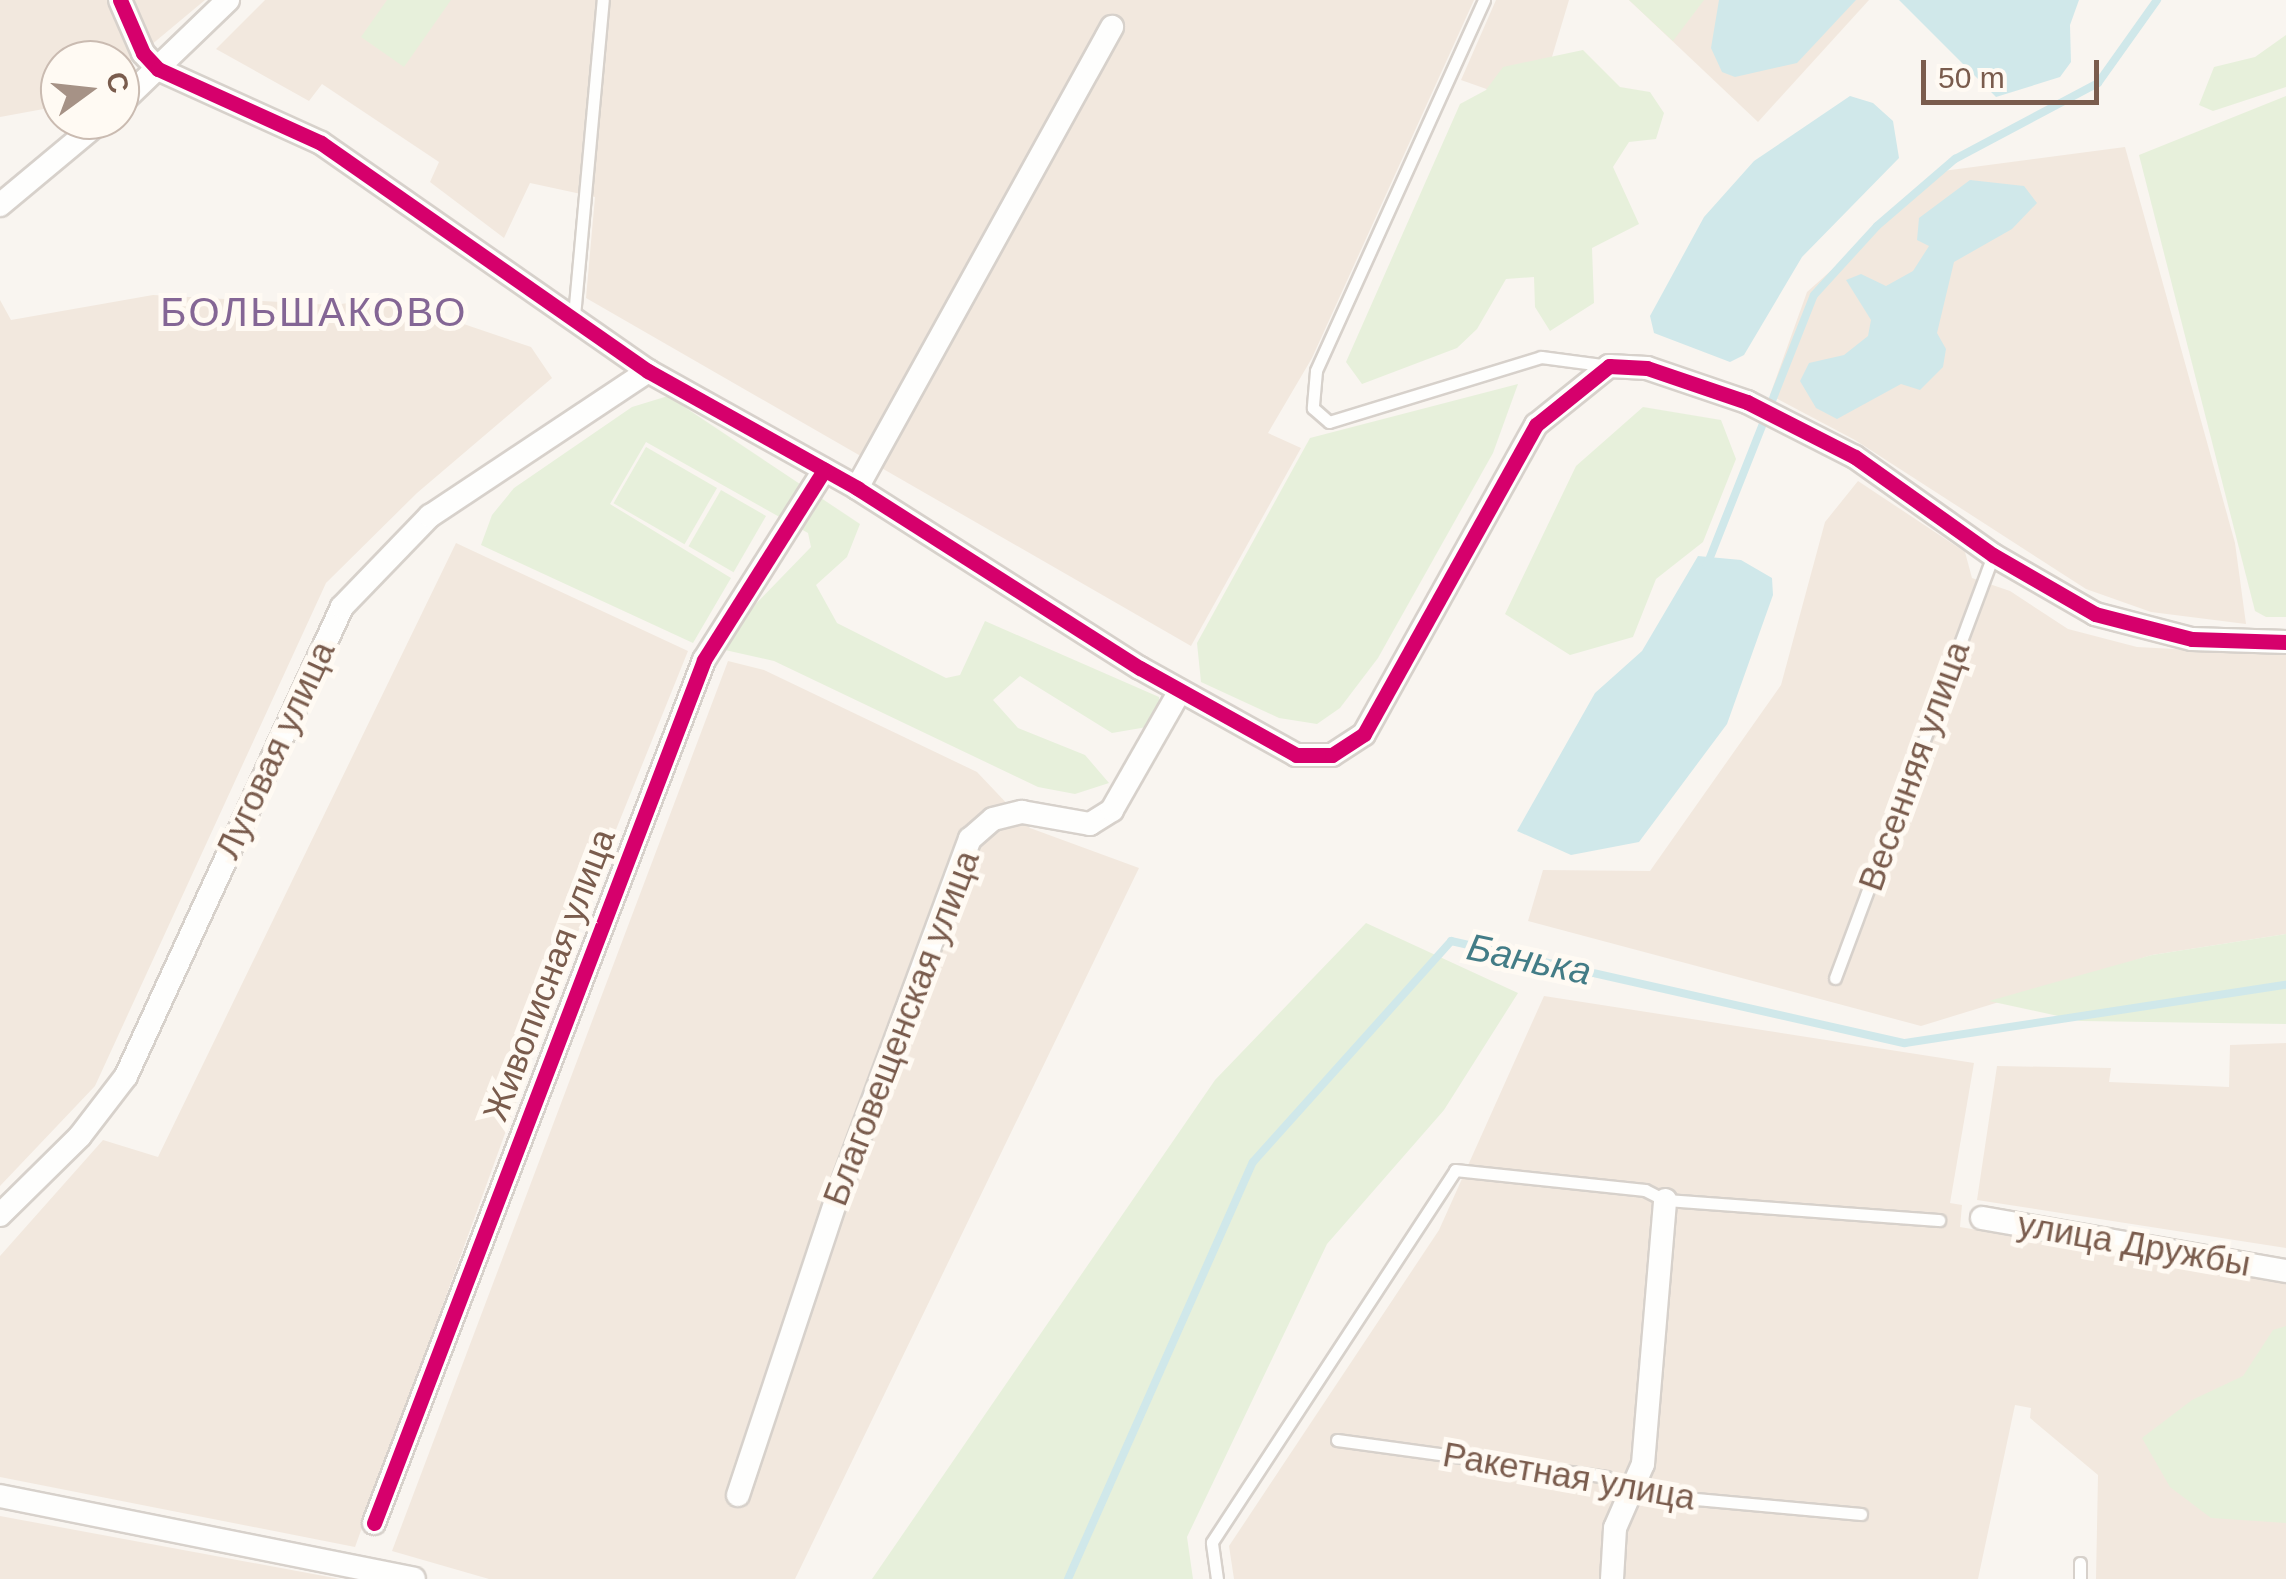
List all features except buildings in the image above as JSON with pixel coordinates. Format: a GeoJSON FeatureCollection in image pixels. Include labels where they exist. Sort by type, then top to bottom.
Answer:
{"type":"FeatureCollection","features":[{"type":"Feature","properties":{"kind":"street"},"geometry":{"type":"LineString","coordinates":[[120,0],[143,53],[158,68],[321,143],[648,371],[857,488],[1180,691],[1296,755],[1314,758],[1348,748],[1364,734],[1536,425],[1564,396],[1609,366],[1647,368],[1747,402],[1855,456],[1993,555],[2095,614],[2192,639],[2286,642]]}},
{"type":"Feature","properties":{"kind":"street"},"geometry":{"type":"LineString","coordinates":[[140,85],[228,0]]}},
{"type":"Feature","properties":{"kind":"street"},"geometry":{"type":"LineString","coordinates":[[857,488],[1112,27]]}},
{"type":"Feature","properties":{"kind":"street"},"geometry":{"type":"LineString","coordinates":[[0,205],[78,140]]}},
{"type":"Feature","properties":{"kind":"street","name":"Луговая улица"},"geometry":{"type":"LineString","coordinates":[[0,1216],[80,1136],[126,1076],[342,607],[430,516],[648,371]]}},
{"type":"Feature","properties":{"kind":"street","name":"Живописная улица"},"geometry":{"type":"LineString","coordinates":[[374,1524],[704,660],[824,470]]}},
{"type":"Feature","properties":{"kind":"street","name":"Благовещенская улица"},"geometry":{"type":"LineString","coordinates":[[738,1495],[836,1198],[970,839],[993,819],[1022,812],[1090,824],[1112,810],[1180,691]]}},
{"type":"Feature","properties":{"kind":"street"},"geometry":{"type":"LineString","coordinates":[[1612,1579],[1615,1528],[1643,1464],[1665,1200]]}},
{"type":"Feature","properties":{"kind":"street","name":"улица Дружбы"},"geometry":{"type":"LineString","coordinates":[[1982,1218],[2286,1270]]}},
{"type":"Feature","properties":{"kind":"street"},"geometry":{"type":"LineString","coordinates":[[0,1496],[414,1579]]}},
{"type":"Feature","properties":{"kind":"lane"},"geometry":{"type":"LineString","coordinates":[[574,316],[603,0]]}},
{"type":"Feature","properties":{"kind":"lane"},"geometry":{"type":"LineString","coordinates":[[1484,0],[1316,371],[1313,408],[1329,422],[1540,357],[1609,366]]}},
{"type":"Feature","properties":{"kind":"lane","name":"Весенняя улица"},"geometry":{"type":"LineString","coordinates":[[1835,978],[1993,555]]}},
{"type":"Feature","properties":{"kind":"lane"},"geometry":{"type":"LineString","coordinates":[[1217,1579],[1212,1542],[1455,1170],[1645,1190],[1665,1200],[1939,1220]]}},
{"type":"Feature","properties":{"kind":"lane","name":"Ракетная улица"},"geometry":{"type":"LineString","coordinates":[[1337,1440],[1606,1478],[1630,1493],[1861,1514]]}},
{"type":"Feature","properties":{"kind":"lane"},"geometry":{"type":"LineString","coordinates":[[2080,1563],[2080,1579]]}},
{"type":"Feature","properties":{"kind":"shaded area"},"geometry":{"type":"Polygon","coordinates":[[[0,0],[205,0],[140,54],[140,40],[40,40],[40,110],[0,117],[0,0]]]}},
{"type":"Feature","properties":{"kind":"shaded area"},"geometry":{"type":"Polygon","coordinates":[[[265,0],[1474,0],[1312,358],[1268,433],[1301,448],[1191,646],[586,298],[595,197],[530,183],[504,238],[430,182],[439,162],[322,84],[309,101],[216,49],[265,0]]]}},
{"type":"Feature","properties":{"kind":"shaded area"},"geometry":{"type":"Polygon","coordinates":[[[1496,0],[1569,0],[1537,107],[1461,80],[1496,0]]]}},
{"type":"Feature","properties":{"kind":"shaded area"},"geometry":{"type":"Polygon","coordinates":[[[1629,0],[1869,0],[1758,122],[1629,0]]]}},
{"type":"Feature","properties":{"kind":"shaded area"},"geometry":{"type":"Polygon","coordinates":[[[2125,147],[2235,543],[2246,624],[2151,612],[2086,589],[1855,440],[1770,395],[1807,292],[1943,171],[2125,147]]]}},
{"type":"Feature","properties":{"kind":"shaded area"},"geometry":{"type":"Polygon","coordinates":[[[153,295],[333,305],[387,298],[531,347],[552,378],[417,493],[326,583],[95,1086],[0,1186],[0,300],[11,320],[153,295]]]}},
{"type":"Feature","properties":{"kind":"shaded area"},"geometry":{"type":"Polygon","coordinates":[[[1858,481],[1965,552],[1972,578],[2010,591],[2068,629],[2137,647],[2286,655],[2286,934],[2152,955],[1921,1026],[1528,921],[1543,870],[1650,871],[1781,685],[1825,522],[1858,481]]]}},
{"type":"Feature","properties":{"kind":"shaded area"},"geometry":{"type":"Polygon","coordinates":[[[456,543],[688,651],[609,847],[355,1547],[0,1477],[0,1256],[103,1140],[158,1157],[456,543]]]}},
{"type":"Feature","properties":{"kind":"shaded area"},"geometry":{"type":"Polygon","coordinates":[[[728,661],[764,670],[977,772],[1030,828],[1139,868],[795,1579],[489,1579],[392,1551],[728,661]]]}},
{"type":"Feature","properties":{"kind":"shaded area"},"geometry":{"type":"Polygon","coordinates":[[[1544,996],[1974,1063],[1950,1203],[1962,1205],[1960,1227],[2286,1283],[2286,1579],[2096,1579],[2098,1475],[2030,1418],[2031,1408],[2015,1405],[1978,1579],[1234,1579],[1229,1546],[1439,1230],[1544,996]]]}},
{"type":"Feature","properties":{"kind":"shaded area"},"geometry":{"type":"Polygon","coordinates":[[[2286,1043],[2286,1248],[1977,1200],[1997,1066],[2111,1068],[2109,1082],[2229,1087],[2230,1045],[2286,1043]]]}},
{"type":"Feature","properties":{"kind":"shaded area"},"geometry":{"type":"Polygon","coordinates":[[[0,1516],[340,1579],[0,1579],[0,1516]]]}},
{"type":"Feature","properties":{"kind":"green space"},"geometry":{"type":"Polygon","coordinates":[[[387,0],[451,0],[404,67],[361,37],[387,0]]]}},
{"type":"Feature","properties":{"kind":"green space"},"geometry":{"type":"Polygon","coordinates":[[[1629,0],[1704,0],[1673,41],[1629,0]]]}},
{"type":"Feature","properties":{"kind":"green space"},"geometry":{"type":"Polygon","coordinates":[[[2286,35],[2286,87],[2213,111],[2199,105],[2214,67],[2255,57],[2286,35]]]}},
{"type":"Feature","properties":{"kind":"green space"},"geometry":{"type":"Polygon","coordinates":[[[1583,50],[1620,87],[1650,92],[1664,113],[1656,139],[1629,142],[1613,167],[1639,224],[1592,248],[1594,303],[1550,331],[1535,307],[1534,277],[1506,279],[1477,329],[1457,348],[1362,384],[1346,362],[1460,104],[1486,90],[1503,67],[1583,50]]]}},
{"type":"Feature","properties":{"kind":"green space"},"geometry":{"type":"Polygon","coordinates":[[[2286,96],[2286,617],[2266,617],[2255,611],[2139,155],[2286,96]]]}},
{"type":"Feature","properties":{"kind":"green space"},"geometry":{"type":"Polygon","coordinates":[[[1518,384],[1493,453],[1378,658],[1340,708],[1317,724],[1279,718],[1201,682],[1197,643],[1310,438],[1518,384]]]}},
{"type":"Feature","properties":{"kind":"green space"},"geometry":{"type":"Polygon","coordinates":[[[668,396],[860,524],[847,557],[816,585],[837,623],[946,678],[960,675],[985,621],[1159,697],[1159,714],[1147,727],[1112,733],[1020,676],[993,700],[1018,728],[1085,755],[1109,783],[1075,794],[1038,787],[774,661],[725,650],[746,614],[811,547],[808,533],[646,442],[610,504],[731,578],[693,643],[481,545],[492,515],[514,488],[632,407],[668,396]]]}},
{"type":"Feature","properties":{"kind":"green space"},"geometry":{"type":"Polygon","coordinates":[[[1643,407],[1721,420],[1736,459],[1703,542],[1656,579],[1633,637],[1570,655],[1505,614],[1576,466],[1643,407]]]}},
{"type":"Feature","properties":{"kind":"green space"},"geometry":{"type":"Polygon","coordinates":[[[646,447],[717,488],[685,544],[614,503],[646,447]]]}},
{"type":"Feature","properties":{"kind":"green space"},"geometry":{"type":"Polygon","coordinates":[[[721,490],[766,516],[734,572],[688,546],[721,490]]]}},
{"type":"Feature","properties":{"kind":"green space"},"geometry":{"type":"Polygon","coordinates":[[[1366,923],[1518,993],[1444,1110],[1327,1244],[1187,1537],[1193,1579],[872,1579],[1215,1080],[1366,923]]]}},
{"type":"Feature","properties":{"kind":"green space"},"geometry":{"type":"Polygon","coordinates":[[[2286,934],[2286,1024],[2081,1021],[1989,1001],[2152,955],[2286,934]]]}},
{"type":"Feature","properties":{"kind":"green space"},"geometry":{"type":"Polygon","coordinates":[[[2286,1326],[2286,1523],[2211,1518],[2170,1487],[2142,1438],[2192,1400],[2243,1376],[2273,1330],[2286,1326]]]}},
{"type":"Feature","properties":{"kind":"water"},"geometry":{"type":"Polygon","coordinates":[[[1719,0],[1856,0],[1797,63],[1735,77],[1722,72],[1711,48],[1719,0]]]}},
{"type":"Feature","properties":{"kind":"water"},"geometry":{"type":"Polygon","coordinates":[[[1899,0],[2079,0],[2070,25],[2071,62],[2060,77],[1996,97],[1899,0]]]}},
{"type":"Feature","properties":{"kind":"water"},"geometry":{"type":"Polygon","coordinates":[[[1850,96],[1873,103],[1893,121],[1899,158],[1802,257],[1744,355],[1730,362],[1654,333],[1650,316],[1704,217],[1754,161],[1850,96]]]}},
{"type":"Feature","properties":{"kind":"water"},"geometry":{"type":"Polygon","coordinates":[[[1970,180],[2024,186],[2037,203],[2012,229],[1954,262],[1937,333],[1946,349],[1943,367],[1920,390],[1901,384],[1837,419],[1816,408],[1800,381],[1809,363],[1844,355],[1868,336],[1871,320],[1846,280],[1861,274],[1886,286],[1913,271],[1929,246],[1917,240],[1919,218],[1970,180]]]}},
{"type":"Feature","properties":{"kind":"water"},"geometry":{"type":"Polygon","coordinates":[[[1698,556],[1741,560],[1772,578],[1773,595],[1727,724],[1639,842],[1571,855],[1517,831],[1595,693],[1642,651],[1698,556]]]}},
{"type":"Feature","properties":{"kind":"waterway"},"geometry":{"type":"LineString","coordinates":[[1707,565],[1814,295],[1877,226],[1955,159],[2098,83],[2157,0]]}},
{"type":"Feature","properties":{"kind":"waterway","name":"Банька"},"geometry":{"type":"LineString","coordinates":[[1068,1579],[1253,1162],[1451,941],[1905,1043],[2286,985]]}},
{"type":"Feature","properties":{"kind":"cycle path"},"geometry":{"type":"LineString","coordinates":[[120,0],[143,53],[158,69],[321,143],[648,371],[857,488],[1140,668],[1296,755],[1332,755],[1364,734],[1536,425],[1609,366],[1647,368],[1747,402],[1855,457],[1993,555],[2095,614],[2192,639],[2286,642]]}},
{"type":"Feature","properties":{"kind":"cycle path"},"geometry":{"type":"LineString","coordinates":[[374,1523],[704,660],[824,470]]}},
{"type":"Feature","properties":{"kind":"district","name":"БОЛЬШАКОВО"},"geometry":{"type":"Point","coordinates":[314,312]}}]}
